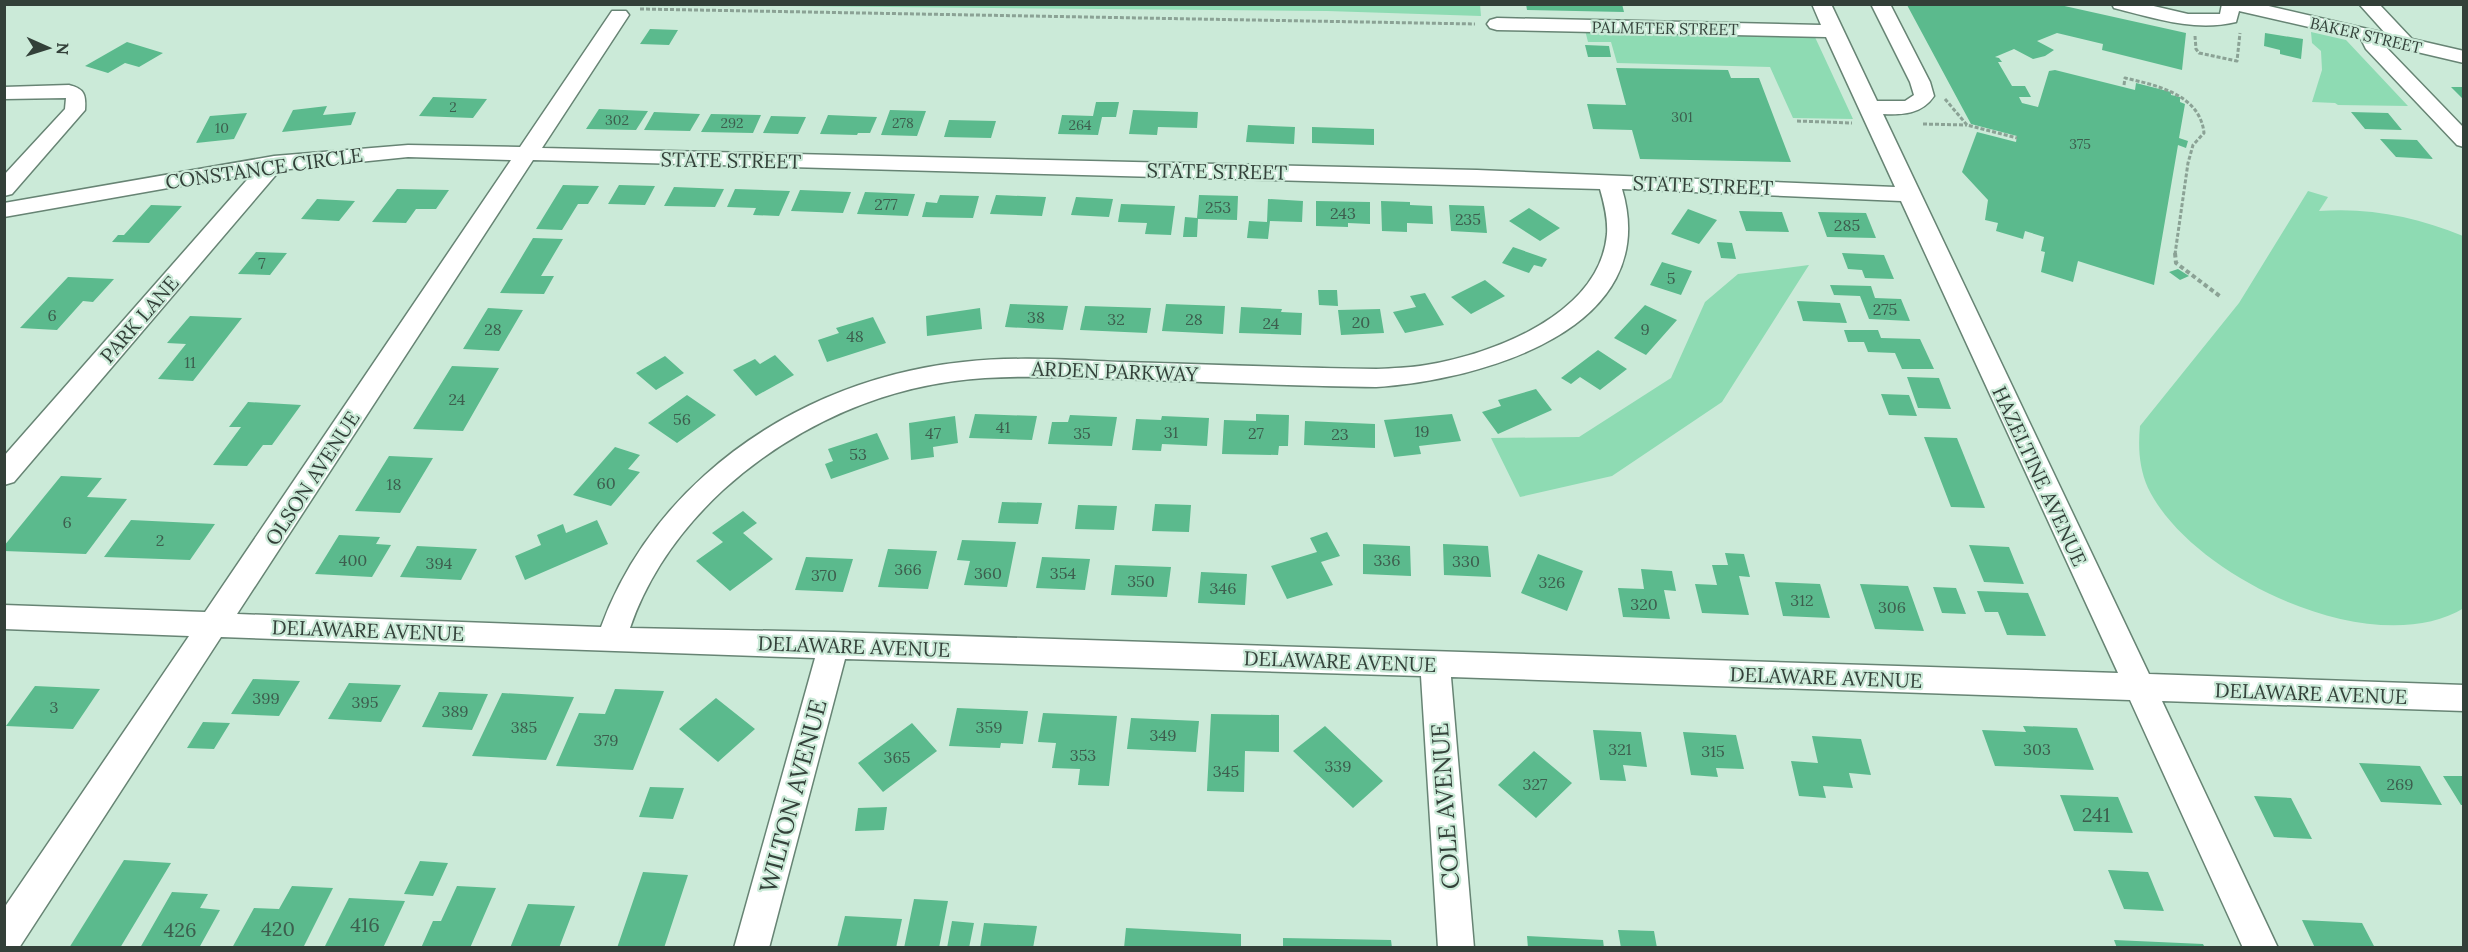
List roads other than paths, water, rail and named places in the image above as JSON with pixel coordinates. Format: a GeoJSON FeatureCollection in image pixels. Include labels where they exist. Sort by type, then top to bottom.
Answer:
{"type":"FeatureCollection","features":[{"type":"Feature","properties":{"kind":"street","name":"HAZELTINE AVENUE"},"geometry":{"type":"LineString","coordinates":[[1821,4],[2261,948]]}},
{"type":"Feature","properties":{"kind":"street"},"geometry":{"type":"LineString","coordinates":[[1872,115],[1918,104],[1924,96],[1920,82],[1880,4]]}},
{"type":"Feature","properties":{"kind":"street"},"geometry":{"type":"LineString","coordinates":[[2121,4],[2206,22],[2229,18],[2232,4]]}},
{"type":"Feature","properties":{"kind":"street","name":"BAKER STREET"},"geometry":{"type":"LineString","coordinates":[[2232,4],[2463,57]]}},
{"type":"Feature","properties":{"kind":"street"},"geometry":{"type":"LineString","coordinates":[[2368,4],[2406,44]]}},
{"type":"Feature","properties":{"kind":"street","name":"OLSON AVENUE"},"geometry":{"type":"LineString","coordinates":[[4,939],[619,15]]}},
{"type":"Feature","properties":{"kind":"street","name":"PALMETER STREET"},"geometry":{"type":"LineString","coordinates":[[1497,24],[1833,32]]}},
{"type":"Feature","properties":{"kind":"street"},"geometry":{"type":"LineString","coordinates":[[2369,35],[2373,45],[2463,141]]}},
{"type":"Feature","properties":{"kind":"street"},"geometry":{"type":"LineString","coordinates":[[4,93],[69,91],[76,95],[76,101],[75,110],[4,189]]}},
{"type":"Feature","properties":{"kind":"street","name":"CONSTANCE CIRCLE"},"geometry":{"type":"LineString","coordinates":[[4,210],[274,163],[334,155],[408,152],[525,155]]}},
{"type":"Feature","properties":{"kind":"street","name":"STATE STREET"},"geometry":{"type":"LineString","coordinates":[[525,155],[1609,181],[1909,194]]}},
{"type":"Feature","properties":{"kind":"street","name":"PARK LANE"},"geometry":{"type":"LineString","coordinates":[[4,475],[274,163]]}},
{"type":"Feature","properties":{"kind":"street","name":"ARDEN PARKWAY"},"geometry":{"type":"LineString","coordinates":[[611,640],[620,612],[636,579],[664,535],[725,471],[765,441],[803,419],[843,401],[890,386],[960,371],[1034,368],[1376,378],[1426,374],[1496,357],[1536,339],[1569,317],[1592,296],[1612,261],[1618,243],[1618,214],[1609,181]]}},
{"type":"Feature","properties":{"kind":"street","name":"DELAWARE AVENUE"},"geometry":{"type":"LineString","coordinates":[[4,616],[611,640],[834,645],[2463,698]]}},
{"type":"Feature","properties":{"kind":"street","name":"WILTON AVENUE"},"geometry":{"type":"LineString","coordinates":[[751,948],[834,645]]}},
{"type":"Feature","properties":{"kind":"street","name":"COLE AVENUE"},"geometry":{"type":"LineString","coordinates":[[1435,664],[1456,948]]}}]}
